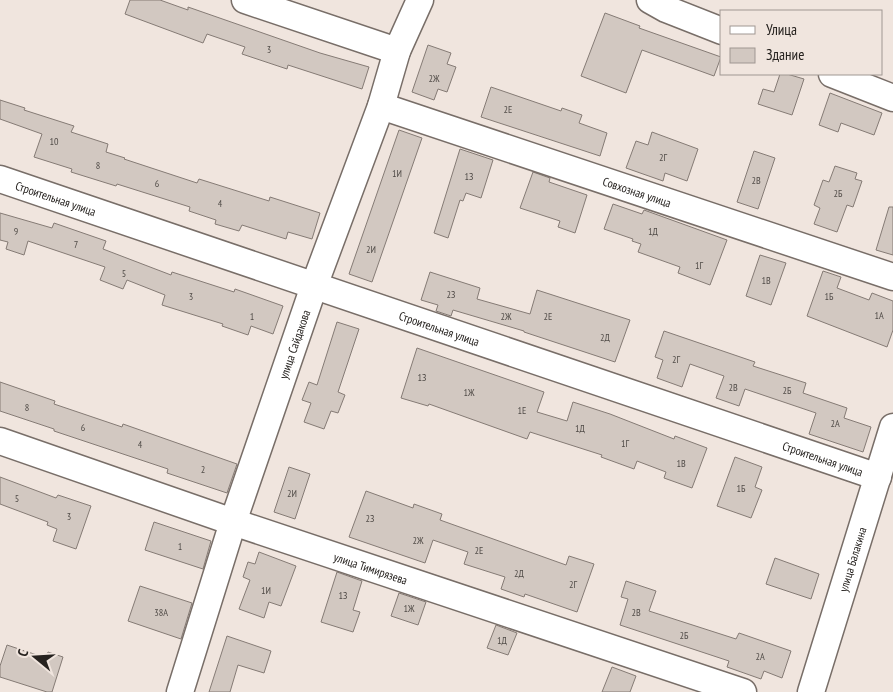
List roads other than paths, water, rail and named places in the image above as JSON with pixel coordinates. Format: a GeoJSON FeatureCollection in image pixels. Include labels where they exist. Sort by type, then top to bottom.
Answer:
{"type":"FeatureCollection","features":[{"type":"Feature","properties":{"kind":"street"},"geometry":{"type":"LineString","coordinates":[[245,0],[397,51]]}},
{"type":"Feature","properties":{"kind":"street","name":"улица Сайдакова"},"geometry":{"type":"LineString","coordinates":[[180,692],[234,522],[314,286],[381,106],[397,51],[420,0]]}},
{"type":"Feature","properties":{"kind":"street"},"geometry":{"type":"LineString","coordinates":[[662,3],[720,30]]}},
{"type":"Feature","properties":{"kind":"street"},"geometry":{"type":"LineString","coordinates":[[835,75],[893,98]]}},
{"type":"Feature","properties":{"kind":"street","name":"Совхозная улица"},"geometry":{"type":"LineString","coordinates":[[381,106],[893,277]]}},
{"type":"Feature","properties":{"kind":"street","name":"Строительная улица"},"geometry":{"type":"LineString","coordinates":[[0,179],[878,477]]}},
{"type":"Feature","properties":{"kind":"street","name":"улица Балакина"},"geometry":{"type":"LineString","coordinates":[[811,692],[893,427]]}},
{"type":"Feature","properties":{"kind":"street","name":"улица Тимирязева"},"geometry":{"type":"LineString","coordinates":[[0,441],[234,522],[743,692]]}}]}
